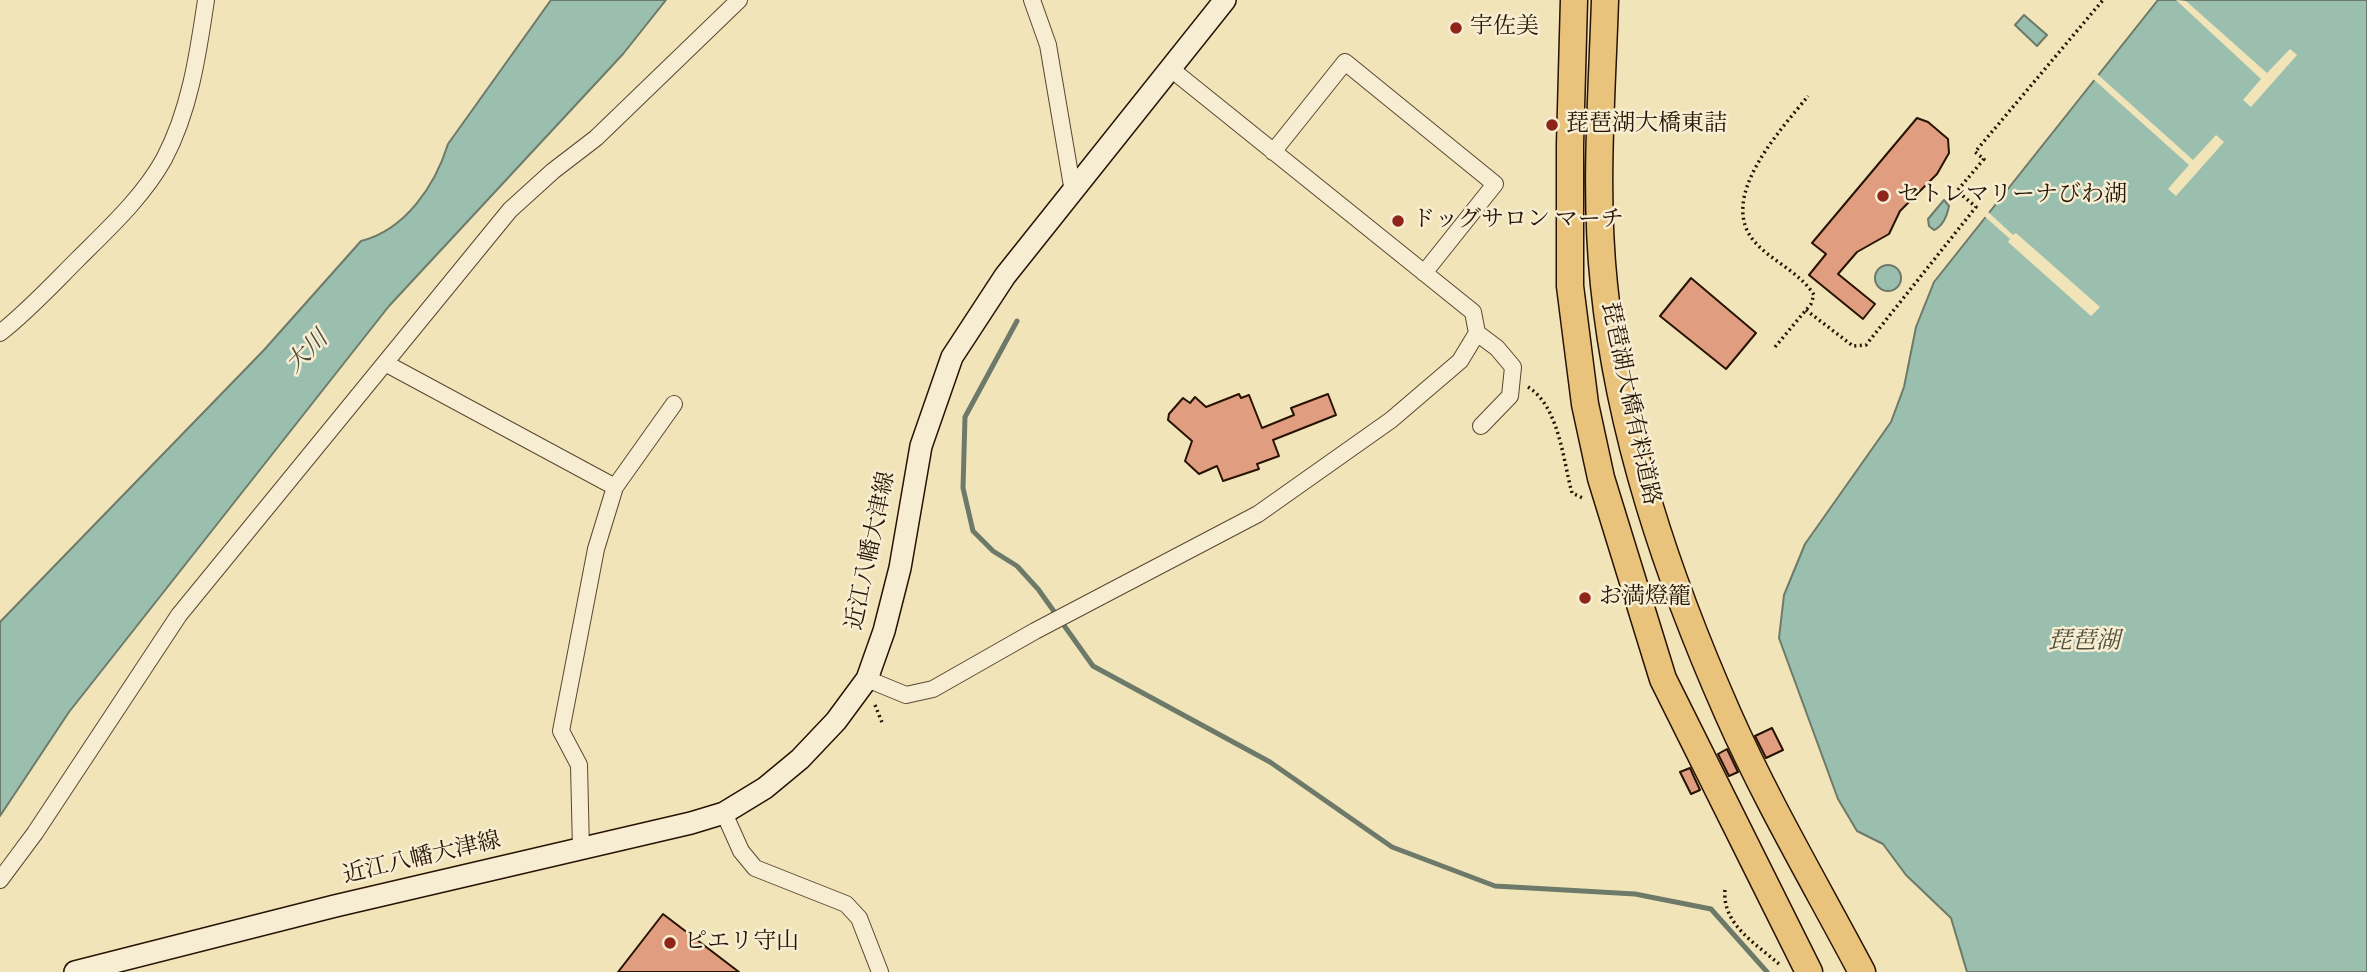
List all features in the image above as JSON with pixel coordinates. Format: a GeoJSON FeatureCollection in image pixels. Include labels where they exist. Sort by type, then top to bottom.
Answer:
{"type":"FeatureCollection","features":[{"type":"Feature","properties":{"kind":"highway","name":"琵琶湖大橋有料道路"},"geometry":{"type":"LineString","coordinates":[[1574,0],[1569,169],[1570,286],[1583,392],[1601,478],[1663,679],[1809,972]]}},
{"type":"Feature","properties":{"kind":"highway","name":"琵琶湖大橋有料道路"},"geometry":{"type":"LineString","coordinates":[[1605,0],[1601,196],[1604,284],[1633,448],[1673,577],[1729,716],[1862,972]]}},
{"type":"Feature","properties":{"kind":"main road","name":"近江八幡大津線"},"geometry":{"type":"LineString","coordinates":[[75,972],[335,906],[723,813],[765,788],[800,759],[836,721],[867,679],[884,631],[900,568],[921,446],[953,357],[1005,276],[1225,0]]}},
{"type":"Feature","properties":{"kind":"street"},"geometry":{"type":"LineString","coordinates":[[0,333],[19,318],[117,220],[163,160],[185,106],[201,48],[206,0]]}},
{"type":"Feature","properties":{"kind":"street"},"geometry":{"type":"LineString","coordinates":[[0,880],[36,833],[179,615],[510,210],[553,171],[596,138],[739,0]]}},
{"type":"Feature","properties":{"kind":"street"},"geometry":{"type":"LineString","coordinates":[[1032,0],[1048,45],[1073,192]]}},
{"type":"Feature","properties":{"kind":"street"},"geometry":{"type":"LineString","coordinates":[[1273,152],[1345,62],[1495,184],[1424,273]]}},
{"type":"Feature","properties":{"kind":"street"},"geometry":{"type":"LineString","coordinates":[[1171,69],[1473,312],[1478,334],[1497,348],[1513,367],[1510,396],[1481,426]]}},
{"type":"Feature","properties":{"kind":"street"},"geometry":{"type":"LineString","coordinates":[[867,679],[906,695],[933,690],[1075,609],[1258,514],[1391,420],[1460,361],[1478,334]]}},
{"type":"Feature","properties":{"kind":"street"},"geometry":{"type":"LineString","coordinates":[[385,363],[615,487]]}},
{"type":"Feature","properties":{"kind":"street"},"geometry":{"type":"LineString","coordinates":[[581,849],[579,765],[561,731],[596,549],[615,487],[674,404]]}},
{"type":"Feature","properties":{"kind":"street"},"geometry":{"type":"LineString","coordinates":[[723,813],[741,851],[755,868],[846,904],[859,918],[880,972]]}},
{"type":"Feature","properties":{"kind":"path"},"geometry":{"type":"LineString","coordinates":[[1806,310],[1853,346],[1866,345],[1976,206],[1957,191],[1984,159],[1975,152],[2103,0]]}},
{"type":"Feature","properties":{"kind":"path"},"geometry":{"type":"LineString","coordinates":[[1775,347],[1806,310],[1814,295],[1755,243],[1747,230],[1744,215],[1745,190],[1759,161],[1808,96]]}},
{"type":"Feature","properties":{"kind":"path"},"geometry":{"type":"LineString","coordinates":[[1523,384],[1539,394],[1550,414],[1572,493],[1584,499]]}},
{"type":"Feature","properties":{"kind":"path"},"geometry":{"type":"LineString","coordinates":[[874,705],[883,725]]}},
{"type":"Feature","properties":{"kind":"path"},"geometry":{"type":"LineString","coordinates":[[1725,890],[1724,903],[1733,923],[1779,964],[1783,972]]}},
{"type":"Feature","properties":{"kind":"water","name":"大川"},"geometry":{"type":"Polygon","coordinates":[[[551,0],[666,0],[623,54],[389,306],[69,712],[0,816],[0,622],[264,350],[361,241],[391,227],[416,204],[435,175],[448,144],[551,0]]]}},
{"type":"Feature","properties":{"kind":"water","name":"琵琶湖"},"geometry":{"type":"Polygon","coordinates":[[[2158,0],[2367,0],[2367,972],[1967,972],[1951,918],[1906,875],[1883,844],[1857,831],[1838,799],[1779,638],[1784,595],[1805,544],[1891,422],[1904,387],[1916,327],[1934,282],[2158,0]]]}},
{"type":"Feature","properties":{"kind":"water"},"geometry":{"type":"Polygon","coordinates":[[[2024,15],[2047,35],[2037,46],[2015,25],[2024,15]]]}},
{"type":"Feature","properties":{"kind":"water"},"geometry":{"type":"Polygon","coordinates":[[[1944,200],[1949,206],[1947,213],[1942,223],[1934,230],[1929,226],[1928,219],[1944,200]]]}},
{"type":"Feature","properties":{"kind":"water"},"geometry":{"type":"Polygon","coordinates":[[[1888,265],[1897,269],[1901,278],[1897,287],[1888,291],[1879,287],[1875,278],[1879,269],[1888,265]]]}},
{"type":"Feature","properties":{"kind":"pier"},"geometry":{"type":"Polygon","coordinates":[[[2176,0],[2186,1],[2267,73],[2290,49],[2297,55],[2251,107],[2243,100],[2261,79],[2176,0]]]}},
{"type":"Feature","properties":{"kind":"pier"},"geometry":{"type":"Polygon","coordinates":[[[2096,73],[2193,160],[2216,135],[2224,142],[2176,196],[2168,189],[2189,165],[2092,78],[2096,73]]]}},
{"type":"Feature","properties":{"kind":"pier"},"geometry":{"type":"Polygon","coordinates":[[[1986,210],[2100,307],[2091,316],[2008,242],[2010,239],[1983,215],[1986,210]]]}},
{"type":"Feature","properties":{"kind":"building","name":"セトレマリーナびわ湖"},"geometry":{"type":"Polygon","coordinates":[[[1917,118],[1928,122],[1948,139],[1949,153],[1937,174],[1900,211],[1889,234],[1857,252],[1838,274],[1875,304],[1863,319],[1809,275],[1826,254],[1812,243],[1917,118]]]}},
{"type":"Feature","properties":{"kind":"building"},"geometry":{"type":"Polygon","coordinates":[[[1691,278],[1756,333],[1726,369],[1660,316],[1691,278]]]}},
{"type":"Feature","properties":{"kind":"building"},"geometry":{"type":"Polygon","coordinates":[[[1239,394],[1241,398],[1249,395],[1262,428],[1294,415],[1291,408],[1328,394],[1336,415],[1273,440],[1279,456],[1257,464],[1259,469],[1223,481],[1217,466],[1199,474],[1185,461],[1192,441],[1168,420],[1169,414],[1183,398],[1190,403],[1195,397],[1206,407],[1239,394]]]}},
{"type":"Feature","properties":{"kind":"building"},"geometry":{"type":"Polygon","coordinates":[[[1772,728],[1783,750],[1766,758],[1755,736],[1772,728]]]}},
{"type":"Feature","properties":{"kind":"building"},"geometry":{"type":"Polygon","coordinates":[[[1727,749],[1738,772],[1729,776],[1718,754],[1727,749]]]}},
{"type":"Feature","properties":{"kind":"building"},"geometry":{"type":"Polygon","coordinates":[[[1690,768],[1700,790],[1691,794],[1680,772],[1690,768]]]}},
{"type":"Feature","properties":{"kind":"building","name":"ピエリ守山"},"geometry":{"type":"Polygon","coordinates":[[[663,914],[739,972],[618,972],[663,914]]]}},
{"type":"Feature","properties":{"kind":"waterway"},"geometry":{"type":"LineString","coordinates":[[1017,321],[965,417],[963,488],[973,531],[993,551],[1017,566],[1038,589],[1093,666],[1270,762],[1392,847],[1495,886],[1635,894],[1711,909],[1767,972]]}},
{"type":"Feature","properties":{"kind":"place","name":"宇佐美"},"geometry":{"type":"Point","coordinates":[1456,28]}},
{"type":"Feature","properties":{"kind":"place","name":"琵琶湖大橋東詰"},"geometry":{"type":"Point","coordinates":[1552,125]}},
{"type":"Feature","properties":{"kind":"place","name":"セトレマリーナびわ湖"},"geometry":{"type":"Point","coordinates":[1883,196]}},
{"type":"Feature","properties":{"kind":"place","name":"ドッグサロン マーチ"},"geometry":{"type":"Point","coordinates":[1398,221]}},
{"type":"Feature","properties":{"kind":"place","name":"お満燈籠"},"geometry":{"type":"Point","coordinates":[1585,598]}},
{"type":"Feature","properties":{"kind":"place","name":"ピエリ守山"},"geometry":{"type":"Point","coordinates":[670,943]}}]}
